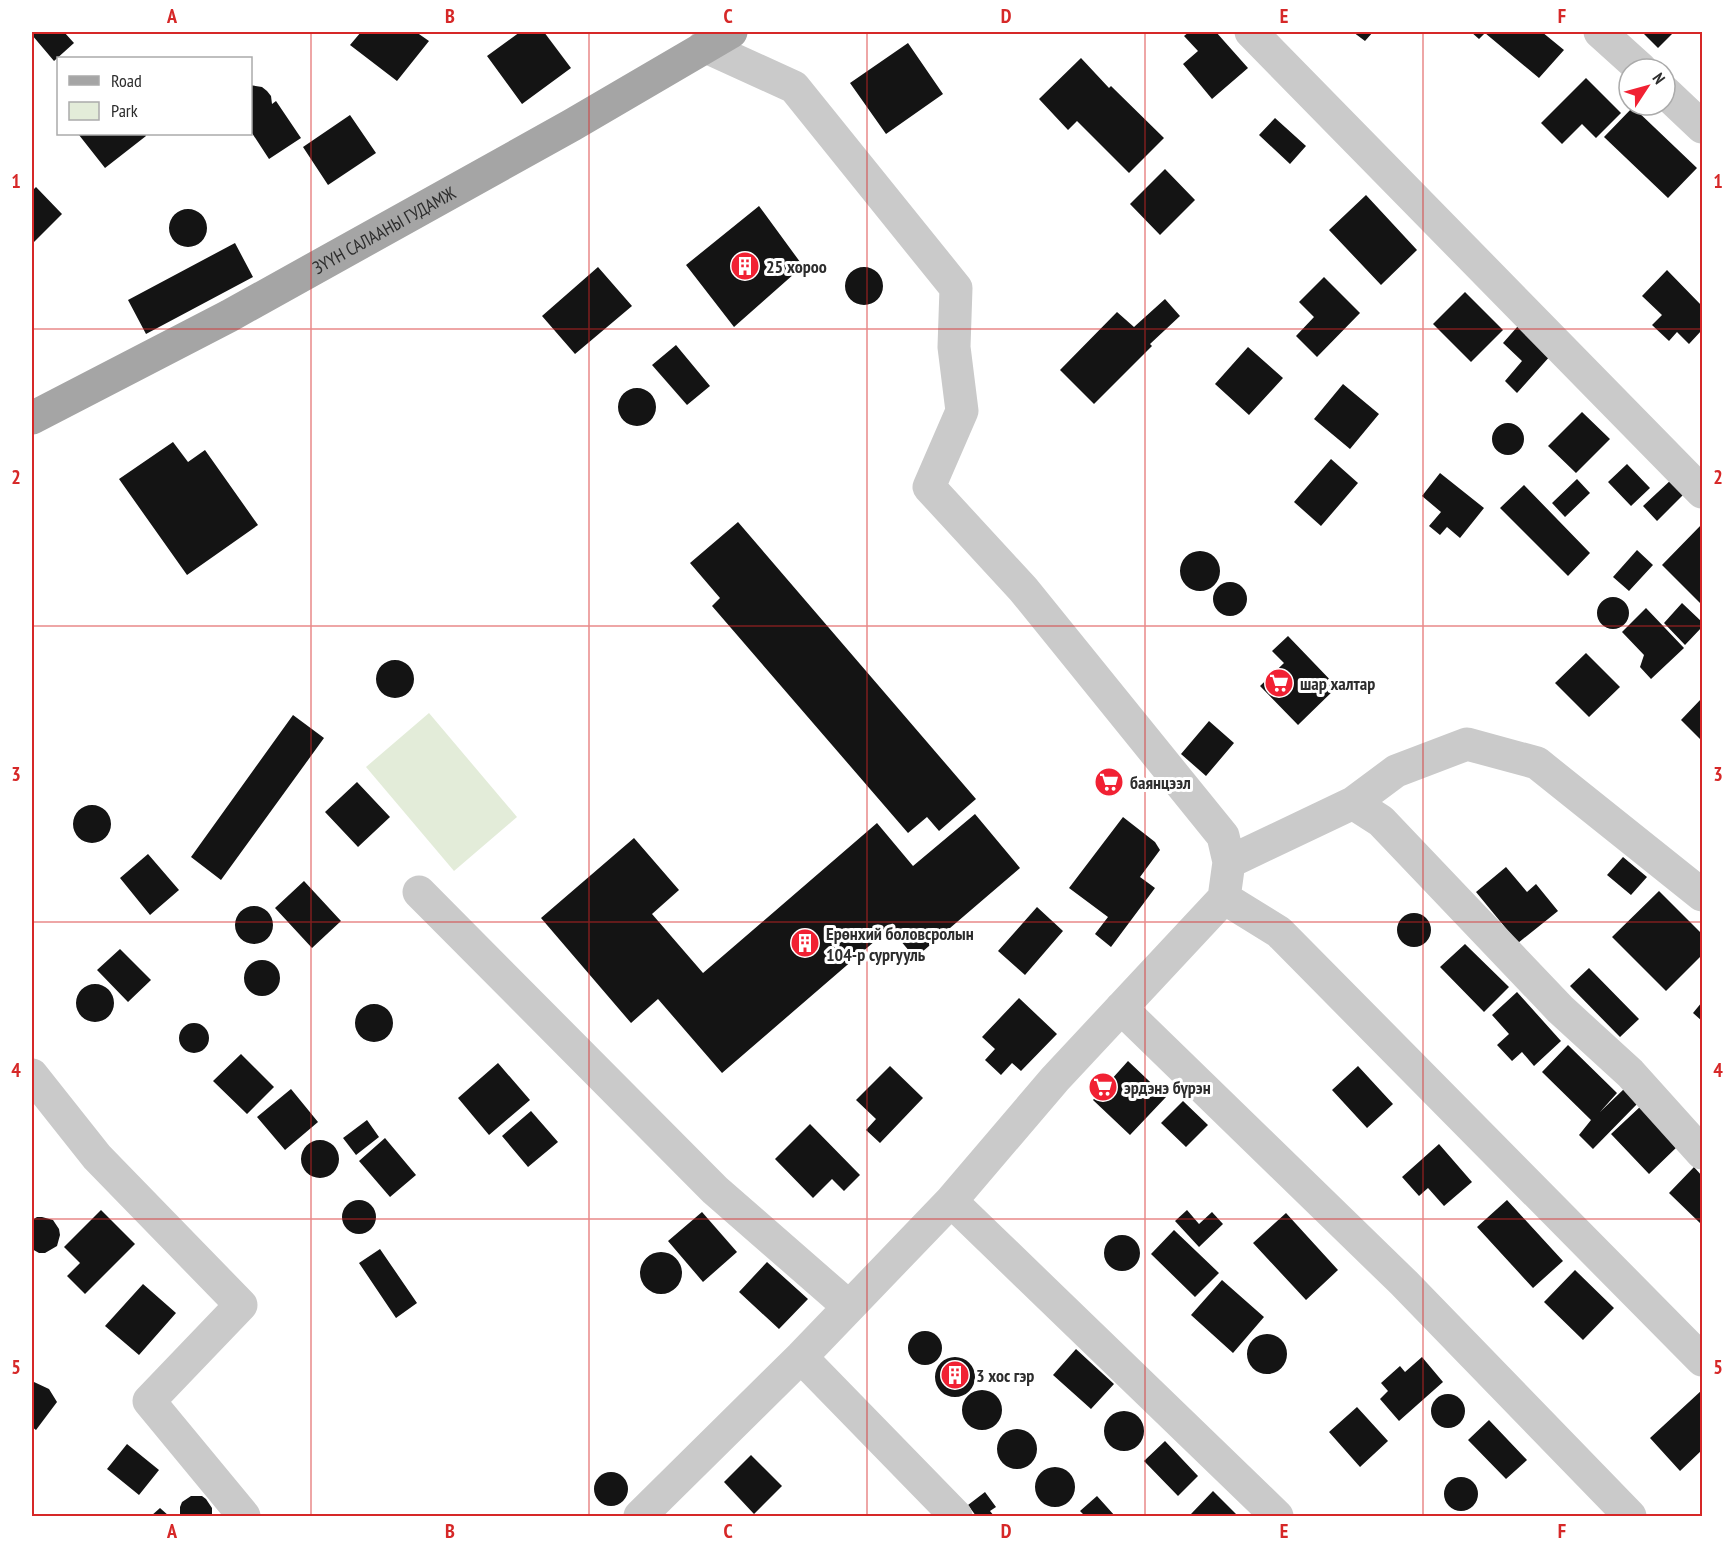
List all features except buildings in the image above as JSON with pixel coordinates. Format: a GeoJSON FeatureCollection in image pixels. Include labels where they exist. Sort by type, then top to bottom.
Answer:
{"type":"FeatureCollection","features":[{"type":"Feature","properties":{"kind":"main road","name":"ЗҮҮН САЛААНЫ ГУДАМЖ"},"geometry":{"type":"LineString","coordinates":[[32,418],[229,316],[572,125],[718,38]]}},
{"type":"Feature","properties":{"kind":"street"},"geometry":{"type":"LineString","coordinates":[[1251,32],[1702,492]]}},
{"type":"Feature","properties":{"kind":"street"},"geometry":{"type":"LineString","coordinates":[[1600,32],[1628,57]]}},
{"type":"Feature","properties":{"kind":"street"},"geometry":{"type":"LineString","coordinates":[[640,1516],[801,1357],[951,1201],[1055,1079],[1224,898],[1229,862],[1222,836],[1023,589],[929,487],[962,411],[954,347],[956,288],[794,87],[718,38]]}},
{"type":"Feature","properties":{"kind":"street"},"geometry":{"type":"LineString","coordinates":[[1677,103],[1702,127]]}},
{"type":"Feature","properties":{"kind":"street"},"geometry":{"type":"LineString","coordinates":[[1229,862],[1353,804],[1396,771],[1467,744],[1537,763],[1702,896]]}},
{"type":"Feature","properties":{"kind":"street"},"geometry":{"type":"LineString","coordinates":[[1353,804],[1381,821],[1560,1009],[1630,1073],[1702,1153]]}},
{"type":"Feature","properties":{"kind":"street"},"geometry":{"type":"LineString","coordinates":[[419,892],[715,1190],[848,1306]]}},
{"type":"Feature","properties":{"kind":"street"},"geometry":{"type":"LineString","coordinates":[[1224,898],[1279,932],[1702,1360]]}},
{"type":"Feature","properties":{"kind":"street"},"geometry":{"type":"LineString","coordinates":[[1121,1008],[1404,1283],[1630,1516]]}},
{"type":"Feature","properties":{"kind":"street"},"geometry":{"type":"LineString","coordinates":[[32,1075],[97,1156],[241,1305],[149,1401],[244,1516]]}},
{"type":"Feature","properties":{"kind":"street"},"geometry":{"type":"LineString","coordinates":[[951,1201],[1277,1516]]}},
{"type":"Feature","properties":{"kind":"street"},"geometry":{"type":"LineString","coordinates":[[801,1357],[956,1516]]}},
{"type":"Feature","properties":{"kind":"green space"},"geometry":{"type":"Polygon","coordinates":[[[429,713],[517,817],[454,871],[366,767],[429,713]]]}},
{"type":"Feature","properties":{"kind":"place","name":"25 хороо"},"geometry":{"type":"Point","coordinates":[745,266]}},
{"type":"Feature","properties":{"kind":"place","name":"шар халтар"},"geometry":{"type":"Point","coordinates":[1279,683]}},
{"type":"Feature","properties":{"kind":"place","name":"баянцээл"},"geometry":{"type":"Point","coordinates":[1109,782]}},
{"type":"Feature","properties":{"kind":"place","name":"Ерөнхий боловсролын 104-р сургууль"},"geometry":{"type":"Point","coordinates":[805,943]}},
{"type":"Feature","properties":{"kind":"place","name":"эрдэнэ бүрэн"},"geometry":{"type":"Point","coordinates":[1103,1087]}},
{"type":"Feature","properties":{"kind":"place","name":"3 хос гэр"},"geometry":{"type":"Point","coordinates":[955,1375]}}]}
